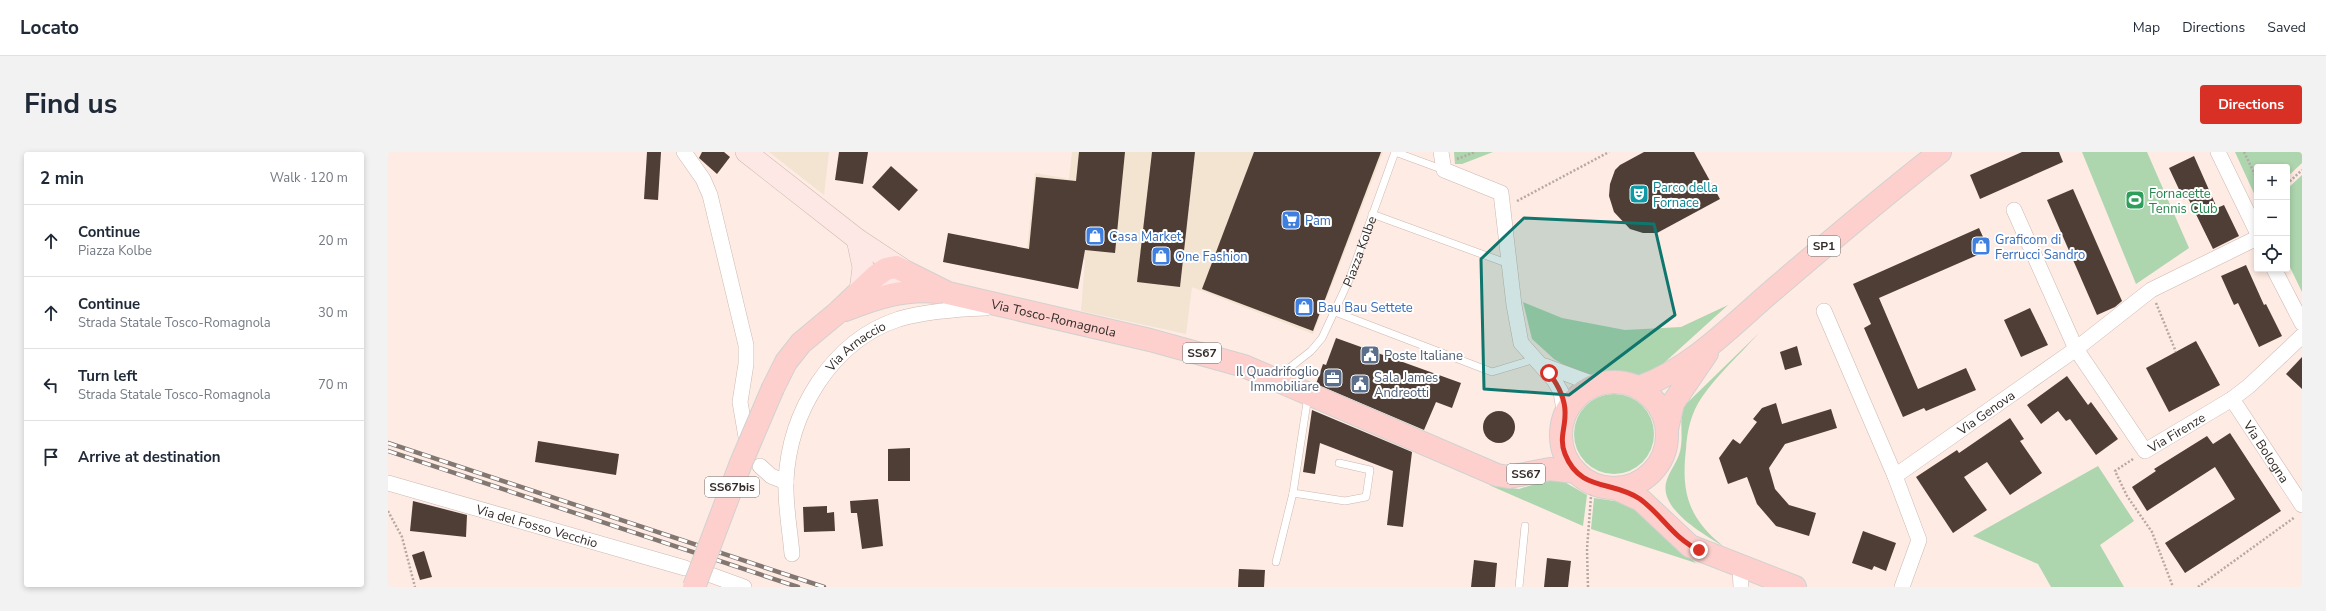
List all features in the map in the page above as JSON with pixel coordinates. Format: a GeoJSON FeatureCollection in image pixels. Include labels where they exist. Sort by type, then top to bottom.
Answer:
{"type":"FeatureCollection","features":[{"type":"Feature","properties":{"kind":"main road","name":"Via Tosco-Romagnola"},"geometry":{"type":"LineString","coordinates":[[746,152],[857,239],[922,281],[948,293],[1005,308],[1185,348],[1244,366],[1478,467]]}},
{"type":"Feature","properties":{"kind":"main road","name":"SP1"},"geometry":{"type":"LineString","coordinates":[[1640,387],[1662,377],[1712,345],[1829,242],[1940,152]]}},
{"type":"Feature","properties":{"kind":"main road"},"geometry":{"type":"LineString","coordinates":[[857,239],[862,267],[863,297]]}},
{"type":"Feature","properties":{"kind":"main road","name":"SS67bis"},"geometry":{"type":"LineString","coordinates":[[697,577],[741,463],[773,388],[793,352],[818,327],[863,297],[886,269],[901,268]]}},
{"type":"Feature","properties":{"kind":"main road","name":"SS67bis"},"geometry":{"type":"LineString","coordinates":[[863,297],[906,292],[948,293]]}},
{"type":"Feature","properties":{"kind":"main road","name":"SP1"},"geometry":{"type":"LineString","coordinates":[[1667,429],[1673,403],[1712,345]]}},
{"type":"Feature","properties":{"kind":"main road"},"geometry":{"type":"LineString","coordinates":[[1584,477],[1568,460],[1561,438],[1565,416],[1576,397],[1594,384],[1619,382],[1640,387]]}},
{"type":"Feature","properties":{"kind":"main road","name":"SS67"},"geometry":{"type":"LineString","coordinates":[[1617,489],[1638,484],[1652,473],[1666,447],[1667,429],[1658,405],[1640,387]]}},
{"type":"Feature","properties":{"kind":"main road","name":"SS67"},"geometry":{"type":"LineString","coordinates":[[1478,467],[1509,468],[1528,464],[1544,456],[1561,438]]}},
{"type":"Feature","properties":{"kind":"main road","name":"SS67"},"geometry":{"type":"LineString","coordinates":[[1657,466],[1656,494],[1661,506],[1688,536],[1708,554],[1740,577],[1795,587]]}},
{"type":"Feature","properties":{"kind":"main road","name":"SS67"},"geometry":{"type":"LineString","coordinates":[[1478,467],[1497,475],[1509,477],[1550,469],[1584,477],[1617,489],[1641,500],[1690,546],[1708,554]]}},
{"type":"Feature","properties":{"kind":"street"},"geometry":{"type":"LineString","coordinates":[[684,152],[703,179],[710,195],[746,345],[746,364],[740,402],[746,437]]}},
{"type":"Feature","properties":{"kind":"street"},"geometry":{"type":"LineString","coordinates":[[2218,152],[2254,226]]}},
{"type":"Feature","properties":{"kind":"street","name":"Piazza Kolbe"},"geometry":{"type":"LineString","coordinates":[[1443,162],[1501,193],[1509,264],[1521,343],[1539,362],[1561,392],[1565,416]]}},
{"type":"Feature","properties":{"kind":"street"},"geometry":{"type":"LineString","coordinates":[[2014,210],[2076,348]]}},
{"type":"Feature","properties":{"kind":"street","name":"Via Genova"},"geometry":{"type":"LineString","coordinates":[[1895,476],[2076,348],[2151,290],[2254,239]]}},
{"type":"Feature","properties":{"kind":"street"},"geometry":{"type":"LineString","coordinates":[[2276,272],[2302,323]]}},
{"type":"Feature","properties":{"kind":"street","name":"Via Arnaccio"},"geometry":{"type":"LineString","coordinates":[[792,554],[786,482],[790,450],[800,418],[807,402],[833,363],[856,342],[884,325],[914,315],[948,310],[1005,308]]}},
{"type":"Feature","properties":{"kind":"street"},"geometry":{"type":"LineString","coordinates":[[1824,311],[1895,476],[1919,540],[1902,587]]}},
{"type":"Feature","properties":{"kind":"street","name":"Via Firenze"},"geometry":{"type":"LineString","coordinates":[[2076,348],[2145,451],[2232,399],[2249,386],[2302,336]]}},
{"type":"Feature","properties":{"kind":"street","name":"Piazza Kolbe"},"geometry":{"type":"LineString","coordinates":[[1539,362],[1569,376],[1594,384]]}},
{"type":"Feature","properties":{"kind":"street","name":"Via Bologna"},"geometry":{"type":"LineString","coordinates":[[2232,399],[2299,511]]}},
{"type":"Feature","properties":{"kind":"street"},"geometry":{"type":"LineString","coordinates":[[760,466],[771,476],[786,482]]}},
{"type":"Feature","properties":{"kind":"street","name":"Via del Fosso Vecchio"},"geometry":{"type":"LineString","coordinates":[[388,483],[697,577],[744,587]]}},
{"type":"Feature","properties":{"kind":"lane","name":"Piazza Kolbe"},"geometry":{"type":"LineString","coordinates":[[1275,379],[1316,346],[1335,312],[1395,152],[1443,162]]}},
{"type":"Feature","properties":{"kind":"lane"},"geometry":{"type":"LineString","coordinates":[[1372,214],[1509,264]]}},
{"type":"Feature","properties":{"kind":"lane"},"geometry":{"type":"LineString","coordinates":[[1335,312],[1492,372],[1539,362]]}},
{"type":"Feature","properties":{"kind":"lane"},"geometry":{"type":"LineString","coordinates":[[1276,562],[1293,493],[1308,394]]}},
{"type":"Feature","properties":{"kind":"lane"},"geometry":{"type":"LineString","coordinates":[[1293,493],[1345,501],[1366,497],[1370,470],[1339,463]]}},
{"type":"Feature","properties":{"kind":"lane"},"geometry":{"type":"LineString","coordinates":[[1519,587],[1525,526]]}},
{"type":"Feature","properties":{"kind":"path"},"geometry":{"type":"LineString","coordinates":[[1443,162],[1475,152]]}},
{"type":"Feature","properties":{"kind":"path"},"geometry":{"type":"LineString","coordinates":[[1502,208],[1609,152]]}},
{"type":"Feature","properties":{"kind":"path"},"geometry":{"type":"LineString","coordinates":[[2244,152],[2254,173]]}},
{"type":"Feature","properties":{"kind":"path"},"geometry":{"type":"LineString","coordinates":[[2290,181],[2302,170]]}},
{"type":"Feature","properties":{"kind":"path"},"geometry":{"type":"LineString","coordinates":[[2151,290],[2176,352]]}},
{"type":"Feature","properties":{"kind":"path"},"geometry":{"type":"LineString","coordinates":[[2145,451],[2115,471],[2127,496],[2152,532],[2173,587]]}},
{"type":"Feature","properties":{"kind":"path"},"geometry":{"type":"LineString","coordinates":[[1584,477],[1588,587]]}},
{"type":"Feature","properties":{"kind":"path"},"geometry":{"type":"LineString","coordinates":[[388,511],[402,536],[415,587]]}},
{"type":"Feature","properties":{"kind":"path"},"geometry":{"type":"LineString","coordinates":[[2198,587],[2299,511]]}},
{"type":"Feature","properties":{"kind":"highlighted area"},"geometry":{"type":"Polygon","coordinates":[[[1524,218],[1654,224],[1675,315],[1569,395],[1484,389],[1481,259],[1524,218]]]}},
{"type":"Feature","properties":{"kind":"shaded area"},"geometry":{"type":"Polygon","coordinates":[[[769,152],[829,152],[824,195],[769,152]]]}},
{"type":"Feature","properties":{"kind":"shaded area"},"geometry":{"type":"Polygon","coordinates":[[[1072,152],[1383,152],[1313,334],[1192,287],[1186,334],[1081,311],[1085,260],[1027,250],[1035,173],[1069,179],[1072,152]]]}},
{"type":"Feature","properties":{"kind":"green space"},"geometry":{"type":"Polygon","coordinates":[[[1454,152],[1493,152],[1462,164],[1455,164],[1454,152]]]}},
{"type":"Feature","properties":{"kind":"green space","name":"Fornacette Tennis Club"},"geometry":{"type":"Polygon","coordinates":[[[2082,152],[2147,152],[2189,248],[2136,284],[2082,152]]]}},
{"type":"Feature","properties":{"kind":"green space"},"geometry":{"type":"Polygon","coordinates":[[[2235,152],[2302,152],[2302,163],[2290,174],[2290,164],[2254,164],[2254,193],[2235,152]]]}},
{"type":"Feature","properties":{"kind":"green space"},"geometry":{"type":"Polygon","coordinates":[[[2302,175],[2302,292],[2290,267],[2290,186],[2302,175]]]}},
{"type":"Feature","properties":{"kind":"green space"},"geometry":{"type":"Polygon","coordinates":[[[1523,302],[1562,318],[1625,330],[1681,327],[1728,305],[1654,372],[1646,376],[1621,373],[1581,375],[1554,359],[1532,339],[1523,302]]]}},
{"type":"Feature","properties":{"kind":"green space"},"geometry":{"type":"Polygon","coordinates":[[[1759,333],[1722,372],[1702,397],[1692,416],[1687,436],[1685,464],[1686,491],[1695,514],[1702,525],[1711,536],[1723,546],[1695,528],[1677,512],[1670,503],[1666,493],[1666,483],[1680,451],[1684,406],[1759,333]]]}},
{"type":"Feature","properties":{"kind":"green space"},"geometry":{"type":"Polygon","coordinates":[[[1606,394],[1622,394],[1643,405],[1654,426],[1654,442],[1643,463],[1622,474],[1606,474],[1592,468],[1585,463],[1580,456],[1574,442],[1574,426],[1580,412],[1585,405],[1592,400],[1606,394]]]}},
{"type":"Feature","properties":{"kind":"green space"},"geometry":{"type":"Polygon","coordinates":[[[2098,466],[2134,521],[2100,545],[2124,587],[2051,587],[2038,564],[1973,536],[2098,466]]]}},
{"type":"Feature","properties":{"kind":"green space"},"geometry":{"type":"Polygon","coordinates":[[[1548,480],[1561,480],[1587,495],[1583,526],[1489,485],[1519,489],[1548,480]]]}},
{"type":"Feature","properties":{"kind":"green space"},"geometry":{"type":"Polygon","coordinates":[[[1594,498],[1629,503],[1670,542],[1696,563],[1591,529],[1594,498]]]}},
{"type":"Feature","properties":{"kind":"building"},"geometry":{"type":"Polygon","coordinates":[[[647,152],[661,152],[658,200],[644,199],[647,152]]]}},
{"type":"Feature","properties":{"kind":"building"},"geometry":{"type":"Polygon","coordinates":[[[702,152],[724,152],[730,157],[717,174],[699,158],[702,152]]]}},
{"type":"Feature","properties":{"kind":"building"},"geometry":{"type":"Polygon","coordinates":[[[839,152],[868,152],[863,184],[835,180],[839,152]]]}},
{"type":"Feature","properties":{"kind":"building"},"geometry":{"type":"Polygon","coordinates":[[[1079,152],[1125,152],[1115,253],[1085,250],[1078,289],[943,262],[948,233],[1029,249],[1036,177],[1076,181],[1079,152]]]}},
{"type":"Feature","properties":{"kind":"building"},"geometry":{"type":"Polygon","coordinates":[[[1152,152],[1195,152],[1180,287],[1137,282],[1152,152]]]}},
{"type":"Feature","properties":{"kind":"building","name":"Pam"},"geometry":{"type":"Polygon","coordinates":[[[1254,152],[1381,152],[1313,331],[1202,289],[1254,152]]]}},
{"type":"Feature","properties":{"kind":"building"},"geometry":{"type":"Polygon","coordinates":[[[1644,152],[1694,152],[1720,199],[1657,233],[1643,233],[1630,229],[1614,212],[1609,196],[1610,184],[1615,170],[1620,165],[1644,152]]]}},
{"type":"Feature","properties":{"kind":"building"},"geometry":{"type":"Polygon","coordinates":[[[2022,152],[2059,152],[2063,162],[1980,199],[1970,175],[2022,152]]]}},
{"type":"Feature","properties":{"kind":"building"},"geometry":{"type":"Polygon","coordinates":[[[2194,156],[2217,208],[2224,205],[2239,236],[2213,249],[2188,198],[2184,200],[2169,168],[2194,156]]]}},
{"type":"Feature","properties":{"kind":"building"},"geometry":{"type":"Polygon","coordinates":[[[891,166],[918,190],[899,211],[872,187],[891,166]]]}},
{"type":"Feature","properties":{"kind":"building"},"geometry":{"type":"Polygon","coordinates":[[[2073,189],[2122,301],[2115,307],[2097,315],[2047,200],[2073,189]]]}},
{"type":"Feature","properties":{"kind":"building"},"geometry":{"type":"Polygon","coordinates":[[[1979,228],[1989,250],[1879,298],[1918,389],[1966,368],[1976,390],[1926,411],[1924,408],[1903,417],[1864,328],[1871,324],[1853,284],[1979,228]]]}},
{"type":"Feature","properties":{"kind":"building"},"geometry":{"type":"Polygon","coordinates":[[[2246,265],[2264,305],[2266,304],[2282,336],[2259,347],[2238,303],[2234,305],[2221,276],[2246,265]]]}},
{"type":"Feature","properties":{"kind":"building"},"geometry":{"type":"Polygon","coordinates":[[[2030,308],[2048,345],[2021,357],[2004,320],[2030,308]]]}},
{"type":"Feature","properties":{"kind":"building"},"geometry":{"type":"Polygon","coordinates":[[[1336,338],[1461,383],[1452,408],[1436,402],[1424,430],[1316,384],[1323,364],[1326,365],[1336,338]]]}},
{"type":"Feature","properties":{"kind":"building"},"geometry":{"type":"Polygon","coordinates":[[[2196,341],[2220,385],[2169,412],[2146,368],[2196,341]]]}},
{"type":"Feature","properties":{"kind":"building"},"geometry":{"type":"Polygon","coordinates":[[[1797,346],[1802,365],[1785,370],[1780,352],[1797,346]]]}},
{"type":"Feature","properties":{"kind":"building"},"geometry":{"type":"Polygon","coordinates":[[[2302,357],[2302,389],[2286,374],[2302,357]]]}},
{"type":"Feature","properties":{"kind":"building"},"geometry":{"type":"Polygon","coordinates":[[[2067,376],[2088,405],[2091,402],[2118,439],[2096,455],[2070,419],[2066,421],[2058,411],[2041,424],[2027,405],[2067,376]]]}},
{"type":"Feature","properties":{"kind":"building"},"geometry":{"type":"Polygon","coordinates":[[[1776,403],[1782,424],[1831,409],[1837,428],[1785,444],[1769,468],[1775,489],[1789,505],[1816,513],[1809,536],[1776,526],[1757,504],[1747,477],[1728,484],[1719,458],[1733,439],[1740,444],[1757,422],[1753,419],[1762,408],[1776,403]]]}},
{"type":"Feature","properties":{"kind":"building"},"geometry":{"type":"Polygon","coordinates":[[[1312,410],[1412,452],[1403,527],[1387,525],[1393,471],[1320,443],[1315,474],[1303,472],[1312,410]]]}},
{"type":"Feature","properties":{"kind":"building"},"geometry":{"type":"Polygon","coordinates":[[[1499,411],[1505,412],[1512,418],[1515,427],[1514,433],[1508,440],[1499,443],[1493,442],[1486,436],[1483,427],[1484,421],[1490,414],[1499,411]]]}},
{"type":"Feature","properties":{"kind":"building"},"geometry":{"type":"Polygon","coordinates":[[[2010,418],[2024,439],[2020,441],[2042,473],[2010,495],[1987,462],[1964,477],[1987,510],[1953,533],[1916,477],[1957,450],[1959,453],[2010,418]]]}},
{"type":"Feature","properties":{"kind":"building"},"geometry":{"type":"Polygon","coordinates":[[[2230,433],[2281,511],[2185,573],[2165,543],[2235,499],[2215,467],[2147,511],[2132,487],[2156,471],[2154,469],[2207,436],[2213,444],[2230,433]]]}},
{"type":"Feature","properties":{"kind":"building"},"geometry":{"type":"Polygon","coordinates":[[[538,441],[619,454],[616,475],[535,462],[538,441]]]}},
{"type":"Feature","properties":{"kind":"building"},"geometry":{"type":"Polygon","coordinates":[[[910,448],[910,481],[888,481],[888,449],[910,448]]]}},
{"type":"Feature","properties":{"kind":"building"},"geometry":{"type":"Polygon","coordinates":[[[878,499],[883,546],[862,549],[857,513],[851,513],[850,501],[878,499]]]}},
{"type":"Feature","properties":{"kind":"building"},"geometry":{"type":"Polygon","coordinates":[[[413,501],[467,515],[466,537],[410,531],[413,501]]]}},
{"type":"Feature","properties":{"kind":"building"},"geometry":{"type":"Polygon","coordinates":[[[827,506],[827,513],[834,512],[835,531],[804,532],[803,507],[827,506]]]}},
{"type":"Feature","properties":{"kind":"building"},"geometry":{"type":"Polygon","coordinates":[[[1863,531],[1896,543],[1886,571],[1874,566],[1872,570],[1852,563],[1863,531]]]}},
{"type":"Feature","properties":{"kind":"building"},"geometry":{"type":"Polygon","coordinates":[[[424,551],[432,577],[420,580],[412,555],[424,551]]]}},
{"type":"Feature","properties":{"kind":"building"},"geometry":{"type":"Polygon","coordinates":[[[1547,558],[1571,561],[1568,587],[1544,587],[1547,558]]]}},
{"type":"Feature","properties":{"kind":"building"},"geometry":{"type":"Polygon","coordinates":[[[1474,560],[1497,563],[1495,587],[1471,587],[1474,560]]]}},
{"type":"Feature","properties":{"kind":"building"},"geometry":{"type":"Polygon","coordinates":[[[1239,569],[1265,570],[1264,587],[1238,587],[1239,569]]]}},
{"type":"Feature","properties":{"kind":"railway"},"geometry":{"type":"LineString","coordinates":[[388,443],[824,587]]}},
{"type":"Feature","properties":{"kind":"railway"},"geometry":{"type":"LineString","coordinates":[[388,451],[798,587]]}},
{"type":"Feature","properties":{"kind":"place","name":"Parco della Fornace"},"geometry":{"type":"Point","coordinates":[1639,194]}},
{"type":"Feature","properties":{"kind":"place","name":"Fornacette Tennis Club"},"geometry":{"type":"Point","coordinates":[2135,200]}},
{"type":"Feature","properties":{"kind":"place","name":"Pam"},"geometry":{"type":"Point","coordinates":[1291,220]}},
{"type":"Feature","properties":{"kind":"place","name":"Casa Market"},"geometry":{"type":"Point","coordinates":[1095,236]}},
{"type":"Feature","properties":{"kind":"place","name":"Graficom di Ferrucci Sandro"},"geometry":{"type":"Point","coordinates":[1981,246]}},
{"type":"Feature","properties":{"kind":"place","name":"One Fashion"},"geometry":{"type":"Point","coordinates":[1161,256]}},
{"type":"Feature","properties":{"kind":"place","name":"Bau Bau Settete"},"geometry":{"type":"Point","coordinates":[1304,307]}},
{"type":"Feature","properties":{"kind":"place","name":"Poste Italiane"},"geometry":{"type":"Point","coordinates":[1370,355]}},
{"type":"Feature","properties":{"kind":"place","name":"Il Quadrifoglio Immobiliare"},"geometry":{"type":"Point","coordinates":[1333,378]}},
{"type":"Feature","properties":{"kind":"place","name":"Sala James Andreotti"},"geometry":{"type":"Point","coordinates":[1360,384]}},
{"type":"Feature","properties":{"kind":"route"},"geometry":{"type":"LineString","coordinates":[[1549,373],[1561,392],[1564,405],[1565,416],[1561,438],[1562,446],[1568,460],[1576,472],[1592,483],[1634,495],[1648,506],[1679,539],[1699,550]]}}]}
